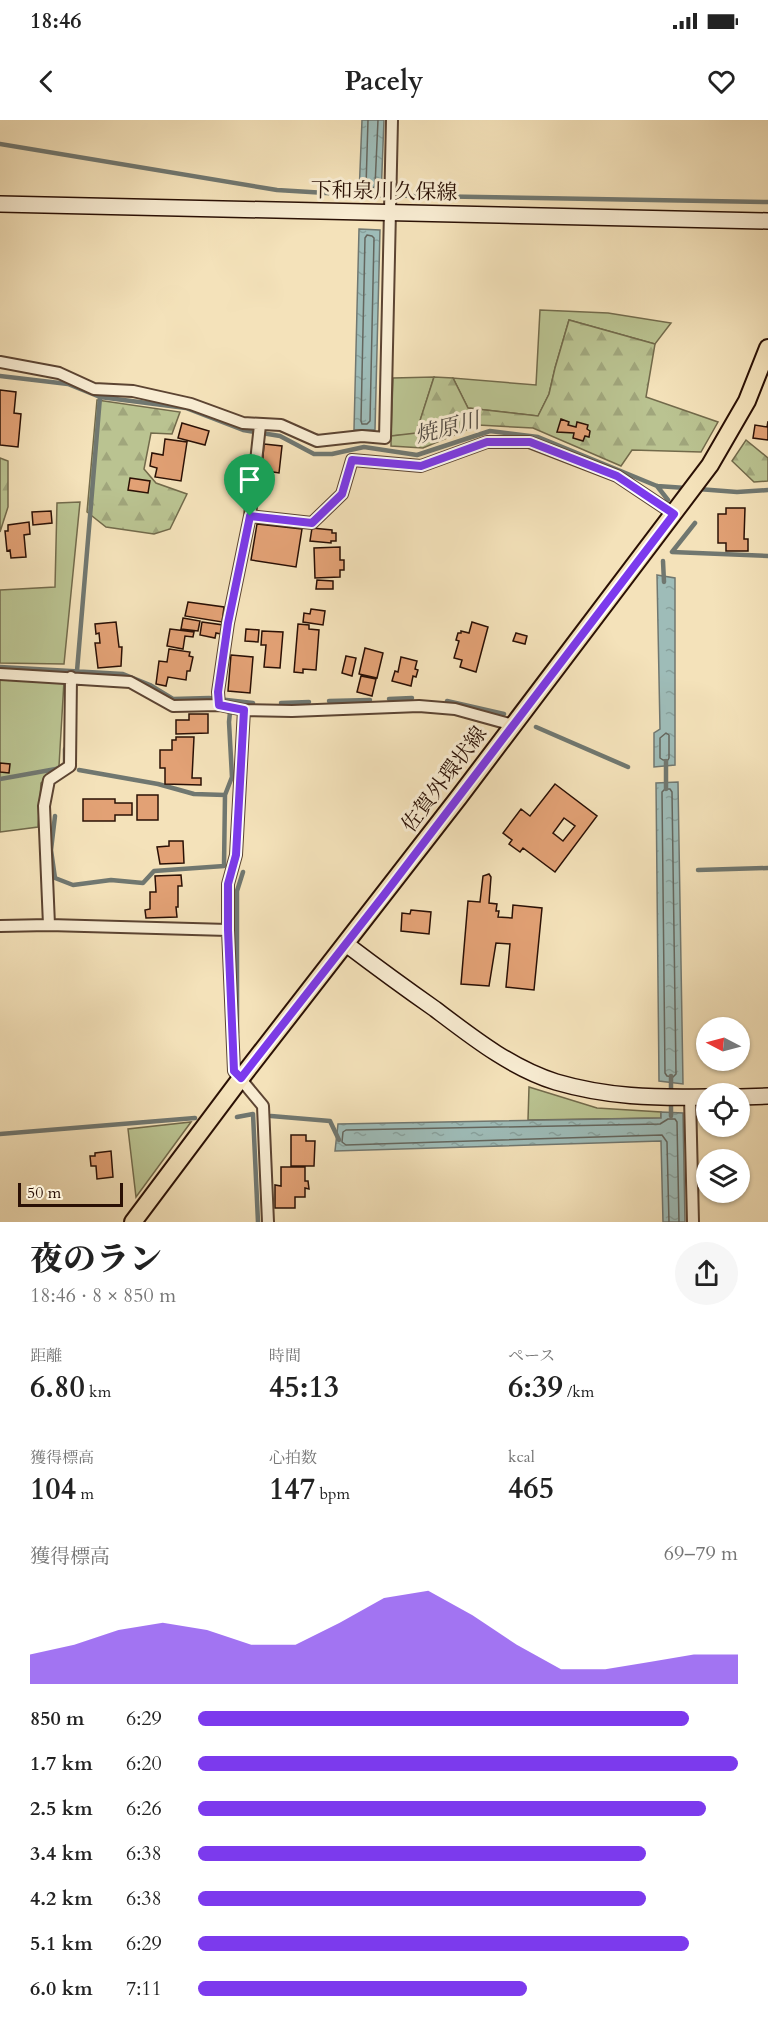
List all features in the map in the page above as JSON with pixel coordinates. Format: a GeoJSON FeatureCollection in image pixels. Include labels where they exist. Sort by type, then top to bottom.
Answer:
{"type":"FeatureCollection","features":[{"type":"Feature","properties":{"kind":"main road","name":"佐賀外環状線"},"geometry":{"type":"LineString","coordinates":[[133,1222],[710,465],[747,401],[768,348]]}},
{"type":"Feature","properties":{"kind":"street"},"geometry":{"type":"LineString","coordinates":[[0,362],[59,373],[94,389],[133,391],[191,404],[243,423],[281,425],[317,441],[385,438],[392,120]]}},
{"type":"Feature","properties":{"kind":"street","name":"下和泉川久保線"},"geometry":{"type":"LineString","coordinates":[[0,204],[768,221]]}},
{"type":"Feature","properties":{"kind":"street"},"geometry":{"type":"LineString","coordinates":[[222,706],[218,692],[228,623],[250,516],[260,425]]}},
{"type":"Feature","properties":{"kind":"street"},"geometry":{"type":"LineString","coordinates":[[250,516],[312,523],[342,494],[352,460],[421,466],[487,442],[530,442],[617,476],[674,514]]}},
{"type":"Feature","properties":{"kind":"street"},"geometry":{"type":"LineString","coordinates":[[0,674],[130,682],[172,706],[222,706],[292,711],[418,706],[456,709],[513,725]]}},
{"type":"Feature","properties":{"kind":"street"},"geometry":{"type":"LineString","coordinates":[[49,925],[44,806],[49,780],[70,766],[71,677]]}},
{"type":"Feature","properties":{"kind":"street"},"geometry":{"type":"LineString","coordinates":[[241,709],[236,855],[228,884],[234,1071],[263,1107],[268,1222]]}},
{"type":"Feature","properties":{"kind":"street"},"geometry":{"type":"LineString","coordinates":[[0,926],[49,925],[228,930]]}},
{"type":"Feature","properties":{"kind":"street"},"geometry":{"type":"LineString","coordinates":[[346,944],[479,1043],[555,1081],[604,1093],[657,1098],[696,1097]]}},
{"type":"Feature","properties":{"kind":"street"},"geometry":{"type":"LineString","coordinates":[[750,1097],[768,1096]]}},
{"type":"Feature","properties":{"kind":"street"},"geometry":{"type":"LineString","coordinates":[[690,1097],[693,1222]]}},
{"type":"Feature","properties":{"kind":"green space"},"geometry":{"type":"Polygon","coordinates":[[[540,310],[608,313],[671,323],[655,344],[569,320],[549,394],[538,416],[468,408],[453,378],[536,385],[540,310]]]}},
{"type":"Feature","properties":{"kind":"green space"},"geometry":{"type":"Polygon","coordinates":[[[569,320],[655,344],[646,397],[718,422],[701,452],[632,450],[621,466],[533,428],[478,425],[423,448],[391,446],[391,436],[416,433],[434,377],[453,378],[468,408],[538,416],[549,394],[569,320]]]}},
{"type":"Feature","properties":{"kind":"green space"},"geometry":{"type":"Polygon","coordinates":[[[434,377],[416,434],[391,436],[393,378],[434,377]]]}},
{"type":"Feature","properties":{"kind":"green space"},"geometry":{"type":"Polygon","coordinates":[[[97,400],[180,412],[172,434],[151,433],[144,469],[156,483],[187,494],[170,529],[154,534],[106,527],[87,512],[97,400]]]}},
{"type":"Feature","properties":{"kind":"green space"},"geometry":{"type":"Polygon","coordinates":[[[746,440],[768,458],[768,481],[754,482],[732,461],[746,440]]]}},
{"type":"Feature","properties":{"kind":"green space"},"geometry":{"type":"Polygon","coordinates":[[[0,458],[8,461],[8,507],[0,532],[0,458]]]}},
{"type":"Feature","properties":{"kind":"green space"},"geometry":{"type":"Polygon","coordinates":[[[80,502],[64,664],[0,663],[0,590],[55,587],[57,503],[80,502]]]}},
{"type":"Feature","properties":{"kind":"green space"},"geometry":{"type":"Polygon","coordinates":[[[0,678],[64,681],[59,766],[41,783],[38,827],[0,832],[0,678]]]}},
{"type":"Feature","properties":{"kind":"green space"},"geometry":{"type":"Polygon","coordinates":[[[529,1087],[597,1108],[661,1112],[661,1118],[528,1120],[529,1087]]]}},
{"type":"Feature","properties":{"kind":"green space"},"geometry":{"type":"Polygon","coordinates":[[[191,1122],[136,1197],[128,1129],[191,1122]]]}},
{"type":"Feature","properties":{"kind":"water"},"geometry":{"type":"Polygon","coordinates":[[[362,120],[384,120],[381,196],[359,195],[362,120]]]}},
{"type":"Feature","properties":{"kind":"water"},"geometry":{"type":"Polygon","coordinates":[[[359,229],[380,230],[375,430],[354,430],[359,229]]]}},
{"type":"Feature","properties":{"kind":"water"},"geometry":{"type":"Polygon","coordinates":[[[657,575],[675,578],[675,765],[654,767],[654,733],[660,729],[657,575]]]}},
{"type":"Feature","properties":{"kind":"water"},"geometry":{"type":"Polygon","coordinates":[[[678,782],[683,1084],[659,1081],[656,783],[678,782]]]}},
{"type":"Feature","properties":{"kind":"water"},"geometry":{"type":"Polygon","coordinates":[[[661,1112],[683,1113],[685,1222],[663,1222],[661,1141],[335,1151],[338,1124],[661,1118],[661,1112]]]}},
{"type":"Feature","properties":{"kind":"building"},"geometry":{"type":"Polygon","coordinates":[[[0,390],[16,392],[14,413],[21,414],[18,447],[0,445],[0,390]]]}},
{"type":"Feature","properties":{"kind":"building"},"geometry":{"type":"Polygon","coordinates":[[[561,419],[569,422],[568,425],[576,427],[577,422],[588,425],[589,437],[585,436],[583,441],[573,438],[574,433],[557,432],[561,419]]]}},
{"type":"Feature","properties":{"kind":"building"},"geometry":{"type":"Polygon","coordinates":[[[768,421],[768,440],[753,438],[755,425],[767,427],[768,421]]]}},
{"type":"Feature","properties":{"kind":"building"},"geometry":{"type":"Polygon","coordinates":[[[182,423],[209,431],[205,445],[178,438],[182,423]]]}},
{"type":"Feature","properties":{"kind":"building"},"geometry":{"type":"Polygon","coordinates":[[[165,439],[187,442],[181,481],[155,477],[157,468],[150,466],[152,453],[163,455],[165,439]]]}},
{"type":"Feature","properties":{"kind":"building"},"geometry":{"type":"Polygon","coordinates":[[[264,444],[282,446],[279,473],[273,472],[273,482],[261,481],[264,444]]]}},
{"type":"Feature","properties":{"kind":"building"},"geometry":{"type":"Polygon","coordinates":[[[130,478],[150,481],[148,493],[128,490],[130,478]]]}},
{"type":"Feature","properties":{"kind":"building"},"geometry":{"type":"Polygon","coordinates":[[[726,508],[745,508],[744,539],[748,539],[748,551],[726,551],[726,543],[718,543],[718,514],[726,514],[726,508]]]}},
{"type":"Feature","properties":{"kind":"building"},"geometry":{"type":"Polygon","coordinates":[[[51,511],[52,523],[33,525],[32,512],[51,511]]]}},
{"type":"Feature","properties":{"kind":"building"},"geometry":{"type":"Polygon","coordinates":[[[29,522],[30,534],[24,535],[26,557],[11,558],[10,550],[7,551],[5,531],[8,531],[8,525],[29,522]]]}},
{"type":"Feature","properties":{"kind":"building"},"geometry":{"type":"Polygon","coordinates":[[[257,524],[302,529],[296,567],[251,560],[257,524]]]}},
{"type":"Feature","properties":{"kind":"building"},"geometry":{"type":"Polygon","coordinates":[[[312,528],[332,530],[332,533],[336,533],[336,541],[331,541],[331,543],[310,541],[312,528]]]}},
{"type":"Feature","properties":{"kind":"building"},"geometry":{"type":"Polygon","coordinates":[[[340,547],[340,560],[344,560],[344,570],[340,570],[340,577],[315,578],[314,548],[340,547]]]}},
{"type":"Feature","properties":{"kind":"building"},"geometry":{"type":"Polygon","coordinates":[[[317,580],[333,581],[333,589],[316,589],[317,580]]]}},
{"type":"Feature","properties":{"kind":"building"},"geometry":{"type":"Polygon","coordinates":[[[188,602],[224,607],[222,622],[185,616],[188,602]]]}},
{"type":"Feature","properties":{"kind":"building"},"geometry":{"type":"Polygon","coordinates":[[[311,609],[325,611],[323,625],[303,622],[304,613],[310,614],[311,609]]]}},
{"type":"Feature","properties":{"kind":"building"},"geometry":{"type":"Polygon","coordinates":[[[183,618],[200,621],[198,631],[181,629],[183,618]]]}},
{"type":"Feature","properties":{"kind":"building"},"geometry":{"type":"Polygon","coordinates":[[[116,622],[119,647],[122,647],[121,666],[98,668],[95,643],[100,643],[95,624],[116,622]]]}},
{"type":"Feature","properties":{"kind":"building"},"geometry":{"type":"Polygon","coordinates":[[[202,622],[223,625],[221,634],[216,633],[215,638],[200,635],[202,622]]]}},
{"type":"Feature","properties":{"kind":"building"},"geometry":{"type":"Polygon","coordinates":[[[472,622],[488,627],[476,672],[460,667],[462,660],[454,658],[459,641],[456,640],[458,633],[461,631],[469,633],[472,622]]]}},
{"type":"Feature","properties":{"kind":"building"},"geometry":{"type":"Polygon","coordinates":[[[298,624],[309,625],[309,629],[319,630],[316,670],[303,669],[303,673],[294,672],[298,624]]]}},
{"type":"Feature","properties":{"kind":"building"},"geometry":{"type":"Polygon","coordinates":[[[170,629],[194,632],[193,637],[185,636],[183,649],[167,646],[170,629]]]}},
{"type":"Feature","properties":{"kind":"building"},"geometry":{"type":"Polygon","coordinates":[[[246,629],[259,630],[258,642],[245,641],[246,629]]]}},
{"type":"Feature","properties":{"kind":"building"},"geometry":{"type":"Polygon","coordinates":[[[262,631],[283,632],[280,668],[264,667],[266,645],[261,645],[262,631]]]}},
{"type":"Feature","properties":{"kind":"building"},"geometry":{"type":"Polygon","coordinates":[[[516,633],[527,636],[525,644],[513,641],[516,633]]]}},
{"type":"Feature","properties":{"kind":"building"},"geometry":{"type":"Polygon","coordinates":[[[365,648],[383,653],[377,678],[359,674],[365,648]]]}},
{"type":"Feature","properties":{"kind":"building"},"geometry":{"type":"Polygon","coordinates":[[[169,649],[190,652],[189,656],[193,657],[190,671],[187,671],[186,680],[168,677],[166,686],[156,684],[159,661],[167,662],[169,649]]]}},
{"type":"Feature","properties":{"kind":"building"},"geometry":{"type":"Polygon","coordinates":[[[231,655],[253,657],[250,693],[228,691],[231,655]]]}},
{"type":"Feature","properties":{"kind":"building"},"geometry":{"type":"Polygon","coordinates":[[[346,656],[356,658],[352,676],[342,673],[346,656]]]}},
{"type":"Feature","properties":{"kind":"building"},"geometry":{"type":"Polygon","coordinates":[[[401,657],[417,661],[415,669],[418,670],[416,677],[413,676],[411,686],[392,681],[395,671],[398,672],[401,657]]]}},
{"type":"Feature","properties":{"kind":"building"},"geometry":{"type":"Polygon","coordinates":[[[361,676],[376,679],[372,696],[357,692],[361,676]]]}},
{"type":"Feature","properties":{"kind":"building"},"geometry":{"type":"Polygon","coordinates":[[[189,714],[208,714],[208,733],[176,734],[176,720],[189,720],[189,714]]]}},
{"type":"Feature","properties":{"kind":"building"},"geometry":{"type":"Polygon","coordinates":[[[176,737],[194,737],[192,778],[201,778],[201,785],[165,784],[165,768],[160,768],[160,750],[172,750],[172,740],[176,740],[176,737]]]}},
{"type":"Feature","properties":{"kind":"building"},"geometry":{"type":"Polygon","coordinates":[[[0,763],[10,764],[9,773],[0,772],[0,763]]]}},
{"type":"Feature","properties":{"kind":"building"},"geometry":{"type":"Polygon","coordinates":[[[555,784],[597,816],[555,872],[523,848],[520,852],[509,844],[512,840],[503,833],[521,809],[530,816],[555,784]],[[564,818],[553,833],[563,841],[575,826],[564,818]]]}},
{"type":"Feature","properties":{"kind":"building"},"geometry":{"type":"Polygon","coordinates":[[[137,795],[158,795],[158,820],[137,820],[137,795]]]}},
{"type":"Feature","properties":{"kind":"building"},"geometry":{"type":"Polygon","coordinates":[[[83,799],[115,799],[115,803],[132,803],[132,815],[115,815],[115,821],[83,821],[83,799]]]}},
{"type":"Feature","properties":{"kind":"building"},"geometry":{"type":"Polygon","coordinates":[[[169,841],[183,841],[184,863],[160,864],[157,847],[169,846],[169,841]]]}},
{"type":"Feature","properties":{"kind":"building"},"geometry":{"type":"Polygon","coordinates":[[[489,874],[491,877],[489,903],[497,904],[498,917],[512,918],[513,905],[542,908],[534,990],[506,987],[510,944],[496,943],[489,986],[461,984],[468,901],[480,902],[483,876],[489,874]]]}},
{"type":"Feature","properties":{"kind":"building"},"geometry":{"type":"Polygon","coordinates":[[[181,875],[182,886],[178,886],[177,917],[146,918],[145,910],[150,909],[150,892],[156,892],[155,876],[181,875]]]}},
{"type":"Feature","properties":{"kind":"building"},"geometry":{"type":"Polygon","coordinates":[[[411,910],[431,912],[429,934],[401,931],[402,913],[410,914],[411,910]]]}},
{"type":"Feature","properties":{"kind":"building"},"geometry":{"type":"Polygon","coordinates":[[[291,1135],[306,1135],[306,1141],[315,1141],[314,1166],[291,1166],[291,1135]]]}},
{"type":"Feature","properties":{"kind":"building"},"geometry":{"type":"Polygon","coordinates":[[[111,1151],[113,1177],[97,1179],[96,1166],[91,1166],[90,1156],[111,1151]]]}},
{"type":"Feature","properties":{"kind":"building"},"geometry":{"type":"Polygon","coordinates":[[[281,1167],[305,1167],[305,1181],[308,1181],[309,1189],[305,1188],[305,1197],[295,1197],[295,1208],[275,1208],[275,1185],[281,1186],[281,1167]]]}},
{"type":"Feature","properties":{"kind":"waterway"},"geometry":{"type":"LineString","coordinates":[[0,144],[277,190],[359,195],[768,202]]}},
{"type":"Feature","properties":{"kind":"waterway","name":"焼原川"},"geometry":{"type":"LineString","coordinates":[[0,376],[68,384],[100,397],[186,408],[243,430],[280,436],[314,454],[332,454],[364,447],[417,455],[490,431],[538,437],[657,486],[686,488]]}},
{"type":"Feature","properties":{"kind":"waterway"},"geometry":{"type":"LineString","coordinates":[[77,671],[100,397]]}},
{"type":"Feature","properties":{"kind":"waterway"},"geometry":{"type":"LineString","coordinates":[[657,486],[668,500]]}},
{"type":"Feature","properties":{"kind":"waterway","name":"焼原川"},"geometry":{"type":"LineString","coordinates":[[698,489],[737,492],[768,490]]}},
{"type":"Feature","properties":{"kind":"waterway"},"geometry":{"type":"LineString","coordinates":[[695,523],[672,552],[768,556]]}},
{"type":"Feature","properties":{"kind":"waterway"},"geometry":{"type":"LineString","coordinates":[[663,561],[664,582]]}},
{"type":"Feature","properties":{"kind":"waterway"},"geometry":{"type":"LineString","coordinates":[[0,667],[123,674],[150,685],[173,699],[209,698],[253,703]]}},
{"type":"Feature","properties":{"kind":"waterway"},"geometry":{"type":"LineString","coordinates":[[389,699],[412,698]]}},
{"type":"Feature","properties":{"kind":"waterway"},"geometry":{"type":"LineString","coordinates":[[329,701],[370,700]]}},
{"type":"Feature","properties":{"kind":"waterway"},"geometry":{"type":"LineString","coordinates":[[447,701],[504,714]]}},
{"type":"Feature","properties":{"kind":"waterway"},"geometry":{"type":"LineString","coordinates":[[55,816],[51,850],[55,878],[73,885],[111,880],[143,883],[154,871],[224,866],[225,795],[232,777],[229,722],[231,702]]}},
{"type":"Feature","properties":{"kind":"waterway"},"geometry":{"type":"LineString","coordinates":[[281,703],[309,702]]}},
{"type":"Feature","properties":{"kind":"waterway"},"geometry":{"type":"LineString","coordinates":[[536,727],[628,767]]}},
{"type":"Feature","properties":{"kind":"waterway"},"geometry":{"type":"LineString","coordinates":[[0,779],[56,769],[65,765],[65,749]]}},
{"type":"Feature","properties":{"kind":"waterway"},"geometry":{"type":"LineString","coordinates":[[666,761],[666,789]]}},
{"type":"Feature","properties":{"kind":"waterway"},"geometry":{"type":"LineString","coordinates":[[79,770],[158,784],[194,794],[225,795]]}},
{"type":"Feature","properties":{"kind":"waterway"},"geometry":{"type":"LineString","coordinates":[[698,870],[768,868]]}},
{"type":"Feature","properties":{"kind":"waterway"},"geometry":{"type":"LineString","coordinates":[[237,1033],[237,891],[243,872]]}},
{"type":"Feature","properties":{"kind":"waterway"},"geometry":{"type":"LineString","coordinates":[[671,1076],[671,1116]]}},
{"type":"Feature","properties":{"kind":"waterway"},"geometry":{"type":"LineString","coordinates":[[237,1117],[253,1114],[258,1222]]}},
{"type":"Feature","properties":{"kind":"waterway"},"geometry":{"type":"LineString","coordinates":[[271,1116],[330,1121],[339,1140]]}},
{"type":"Feature","properties":{"kind":"waterway"},"geometry":{"type":"LineString","coordinates":[[0,1134],[195,1118]]}},
{"type":"Feature","properties":{"kind":"route"},"geometry":{"type":"LineString","coordinates":[[487,442],[530,442],[617,476],[674,514],[384,895],[241,1078],[234,1071],[228,884],[236,855],[244,710],[219,705],[218,692],[228,623],[250,516],[312,523],[342,494],[352,460],[421,466],[487,442]]}}]}
